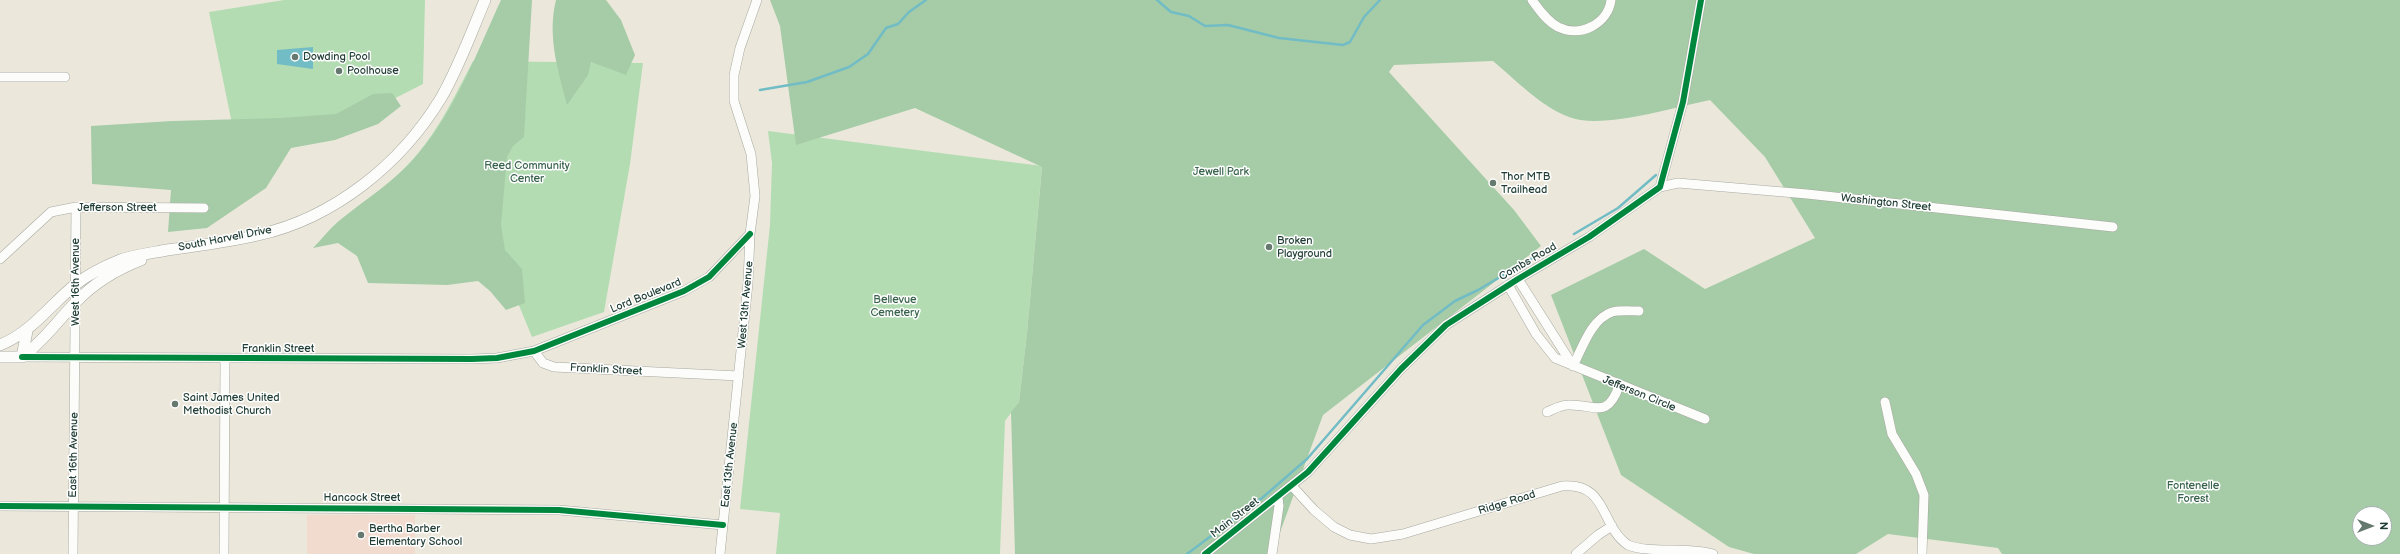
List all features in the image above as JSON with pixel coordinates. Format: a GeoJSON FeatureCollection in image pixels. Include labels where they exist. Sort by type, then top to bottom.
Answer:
{"type":"FeatureCollection","features":[{"type":"Feature","properties":{"kind":"main road","name":"South Harvell Drive"},"geometry":{"type":"LineString","coordinates":[[0,346],[27,331],[76,284],[101,269],[121,260],[163,251],[236,239],[278,229],[334,204],[365,184],[397,156],[428,118],[451,80],[485,0]]}},
{"type":"Feature","properties":{"kind":"main road","name":"South Harvell Drive"},"geometry":{"type":"LineString","coordinates":[[22,357],[45,337],[76,301],[116,272],[163,251]]}},
{"type":"Feature","properties":{"kind":"main road"},"geometry":{"type":"LineString","coordinates":[[22,357],[27,331]]}},
{"type":"Feature","properties":{"kind":"main road","name":"Franklin Street"},"geometry":{"type":"LineString","coordinates":[[0,357],[22,357]]}},
{"type":"Feature","properties":{"kind":"street","name":"West 13th Avenue"},"geometry":{"type":"LineString","coordinates":[[739,376],[748,283],[750,234],[755,196],[753,165],[736,114],[733,86],[738,55],[757,0]]}},
{"type":"Feature","properties":{"kind":"street"},"geometry":{"type":"LineString","coordinates":[[1532,0],[1550,22],[1569,30],[1583,30],[1598,24],[1608,13],[1611,0]]}},
{"type":"Feature","properties":{"kind":"street"},"geometry":{"type":"LineString","coordinates":[[1660,187],[1683,102],[1701,0]]}},
{"type":"Feature","properties":{"kind":"street"},"geometry":{"type":"LineString","coordinates":[[0,77],[65,77]]}},
{"type":"Feature","properties":{"kind":"street","name":"Washington Street"},"geometry":{"type":"LineString","coordinates":[[1660,187],[1678,183],[1807,194],[2113,227]]}},
{"type":"Feature","properties":{"kind":"street","name":"Combs Road"},"geometry":{"type":"LineString","coordinates":[[1278,498],[1322,458],[1431,338],[1459,315],[1612,222],[1660,187]]}},
{"type":"Feature","properties":{"kind":"street","name":"Jefferson Street"},"geometry":{"type":"LineString","coordinates":[[0,259],[51,212],[76,207],[204,208]]}},
{"type":"Feature","properties":{"kind":"street","name":"West 16th Avenue"},"geometry":{"type":"LineString","coordinates":[[76,207],[76,357]]}},
{"type":"Feature","properties":{"kind":"street","name":"Lord Boulevard"},"geometry":{"type":"LineString","coordinates":[[534,351],[699,284],[731,256],[750,234]]}},
{"type":"Feature","properties":{"kind":"street"},"geometry":{"type":"LineString","coordinates":[[1518,279],[1573,366],[1597,321],[1612,312],[1639,312]]}},
{"type":"Feature","properties":{"kind":"street","name":"Jefferson Circle"},"geometry":{"type":"LineString","coordinates":[[1508,285],[1546,350],[1555,358],[1619,386],[1705,420]]}},
{"type":"Feature","properties":{"kind":"street","name":"Franklin Street"},"geometry":{"type":"LineString","coordinates":[[22,357],[472,359],[497,358],[534,351],[543,363],[554,367],[739,376]]}},
{"type":"Feature","properties":{"kind":"street","name":"East 16th Avenue"},"geometry":{"type":"LineString","coordinates":[[73,554],[76,357]]}},
{"type":"Feature","properties":{"kind":"street"},"geometry":{"type":"LineString","coordinates":[[224,554],[225,358]]}},
{"type":"Feature","properties":{"kind":"street","name":"East 13th Avenue"},"geometry":{"type":"LineString","coordinates":[[720,554],[739,376]]}},
{"type":"Feature","properties":{"kind":"street"},"geometry":{"type":"LineString","coordinates":[[1548,412],[1568,405],[1602,408],[1608,406],[1614,399],[1619,386]]}},
{"type":"Feature","properties":{"kind":"street"},"geometry":{"type":"LineString","coordinates":[[1884,402],[1892,434],[1916,474],[1924,495],[1922,554]]}},
{"type":"Feature","properties":{"kind":"street","name":"Ridge Road"},"geometry":{"type":"LineString","coordinates":[[1292,486],[1314,510],[1334,527],[1350,535],[1371,539],[1398,536],[1569,485],[1584,489],[1592,494],[1598,500],[1612,526],[1624,542],[1638,550],[1658,552],[1692,550],[1713,554]]}},
{"type":"Feature","properties":{"kind":"street"},"geometry":{"type":"LineString","coordinates":[[1272,554],[1279,506],[1278,498]]}},
{"type":"Feature","properties":{"kind":"street","name":"Main Street"},"geometry":{"type":"LineString","coordinates":[[1205,554],[1278,498]]}},
{"type":"Feature","properties":{"kind":"street","name":"Hancock Street"},"geometry":{"type":"LineString","coordinates":[[0,506],[559,510],[723,525]]}},
{"type":"Feature","properties":{"kind":"street"},"geometry":{"type":"LineString","coordinates":[[1576,554],[1598,535],[1612,526]]}},
{"type":"Feature","properties":{"kind":"shaded area","name":"Bertha Barber Elementary School"},"geometry":{"type":"Polygon","coordinates":[[[307,515],[415,515],[415,554],[307,554],[307,515]]]}},
{"type":"Feature","properties":{"kind":"green space"},"geometry":{"type":"Polygon","coordinates":[[[284,0],[425,0],[423,84],[368,112],[236,143],[209,12],[284,0]]]}},
{"type":"Feature","properties":{"kind":"green space"},"geometry":{"type":"Polygon","coordinates":[[[501,0],[532,0],[524,137],[513,146],[507,157],[501,225],[505,250],[522,269],[525,303],[506,310],[490,291],[478,281],[447,285],[368,283],[357,256],[338,243],[313,248],[336,223],[401,172],[419,153],[432,136],[444,118],[465,80],[501,0]]]}},
{"type":"Feature","properties":{"kind":"green space"},"geometry":{"type":"Polygon","coordinates":[[[556,0],[606,0],[621,20],[635,55],[626,75],[591,62],[588,75],[567,105],[557,66],[553,40],[556,0]]]}},
{"type":"Feature","properties":{"kind":"green space"},"geometry":{"type":"Polygon","coordinates":[[[770,0],[2400,0],[2400,554],[2002,554],[1998,548],[1888,534],[1856,554],[1754,554],[1729,547],[1621,475],[1551,295],[1644,249],[1705,289],[1815,238],[1765,157],[1710,100],[1638,116],[1600,121],[1583,120],[1569,117],[1548,106],[1493,61],[1394,65],[1389,72],[1514,210],[1541,246],[1323,415],[1272,554],[1015,554],[1011,412],[1019,402],[1027,333],[1042,167],[915,108],[796,145],[780,26],[770,0]]]}},
{"type":"Feature","properties":{"kind":"green space","name":"Reed Community Center"},"geometry":{"type":"Polygon","coordinates":[[[473,61],[643,63],[630,164],[604,312],[532,337],[504,269],[371,271],[372,196],[391,181],[406,166],[432,135],[473,61]]]}},
{"type":"Feature","properties":{"kind":"green space"},"geometry":{"type":"Polygon","coordinates":[[[392,93],[401,106],[378,124],[335,140],[291,148],[266,188],[207,228],[168,232],[171,190],[92,184],[91,126],[172,121],[281,118],[336,114],[373,94],[392,93]]]}},
{"type":"Feature","properties":{"kind":"green space","name":"Bellevue Cemetery"},"geometry":{"type":"Polygon","coordinates":[[[768,131],[1042,166],[1027,333],[1019,402],[1005,421],[1000,554],[776,554],[780,513],[740,509],[770,225],[772,163],[768,131]]]}},
{"type":"Feature","properties":{"kind":"water","name":"Dowding Pool"},"geometry":{"type":"Polygon","coordinates":[[[313,47],[313,69],[277,64],[277,50],[313,47]]]}},
{"type":"Feature","properties":{"kind":"waterway"},"geometry":{"type":"LineString","coordinates":[[760,90],[807,82],[849,67],[868,54],[886,28],[898,24],[909,12],[926,0]]}},
{"type":"Feature","properties":{"kind":"waterway"},"geometry":{"type":"LineString","coordinates":[[1157,0],[1171,12],[1189,16],[1205,26],[1228,25],[1279,38],[1343,45],[1350,42],[1364,17],[1380,0]]}},
{"type":"Feature","properties":{"kind":"waterway"},"geometry":{"type":"LineString","coordinates":[[1574,234],[1618,208],[1656,175]]}},
{"type":"Feature","properties":{"kind":"waterway"},"geometry":{"type":"LineString","coordinates":[[1187,554],[1262,498],[1307,459],[1423,325],[1455,301],[1478,290],[1551,247]]}},
{"type":"Feature","properties":{"kind":"cycle path"},"geometry":{"type":"LineString","coordinates":[[1205,554],[1308,472],[1401,369],[1446,325],[1518,279],[1589,237],[1660,187],[1683,102],[1701,0]]}},
{"type":"Feature","properties":{"kind":"cycle path"},"geometry":{"type":"LineString","coordinates":[[22,357],[497,358],[534,351],[684,291],[709,277],[750,234]]}},
{"type":"Feature","properties":{"kind":"cycle path"},"geometry":{"type":"LineString","coordinates":[[0,506],[559,510],[723,525]]}},
{"type":"Feature","properties":{"kind":"place","name":"Dowding Pool"},"geometry":{"type":"Point","coordinates":[295,57]}},
{"type":"Feature","properties":{"kind":"place","name":"Poolhouse"},"geometry":{"type":"Point","coordinates":[339,71]}},
{"type":"Feature","properties":{"kind":"place","name":"Thor MTB Trailhead"},"geometry":{"type":"Point","coordinates":[1493,183]}},
{"type":"Feature","properties":{"kind":"place","name":"Broken Playground"},"geometry":{"type":"Point","coordinates":[1269,247]}},
{"type":"Feature","properties":{"kind":"place","name":"Saint James United Methodist Church"},"geometry":{"type":"Point","coordinates":[175,404]}},
{"type":"Feature","properties":{"kind":"place","name":"Bertha Barber Elementary School"},"geometry":{"type":"Point","coordinates":[361,535]}},
{"type":"Feature","properties":{"kind":"park label","name":"Jewell Park"},"geometry":{"type":"Point","coordinates":[1221,172]}},
{"type":"Feature","properties":{"kind":"park label","name":"Fontenelle Forest"},"geometry":{"type":"Point","coordinates":[2193,492]}}]}
